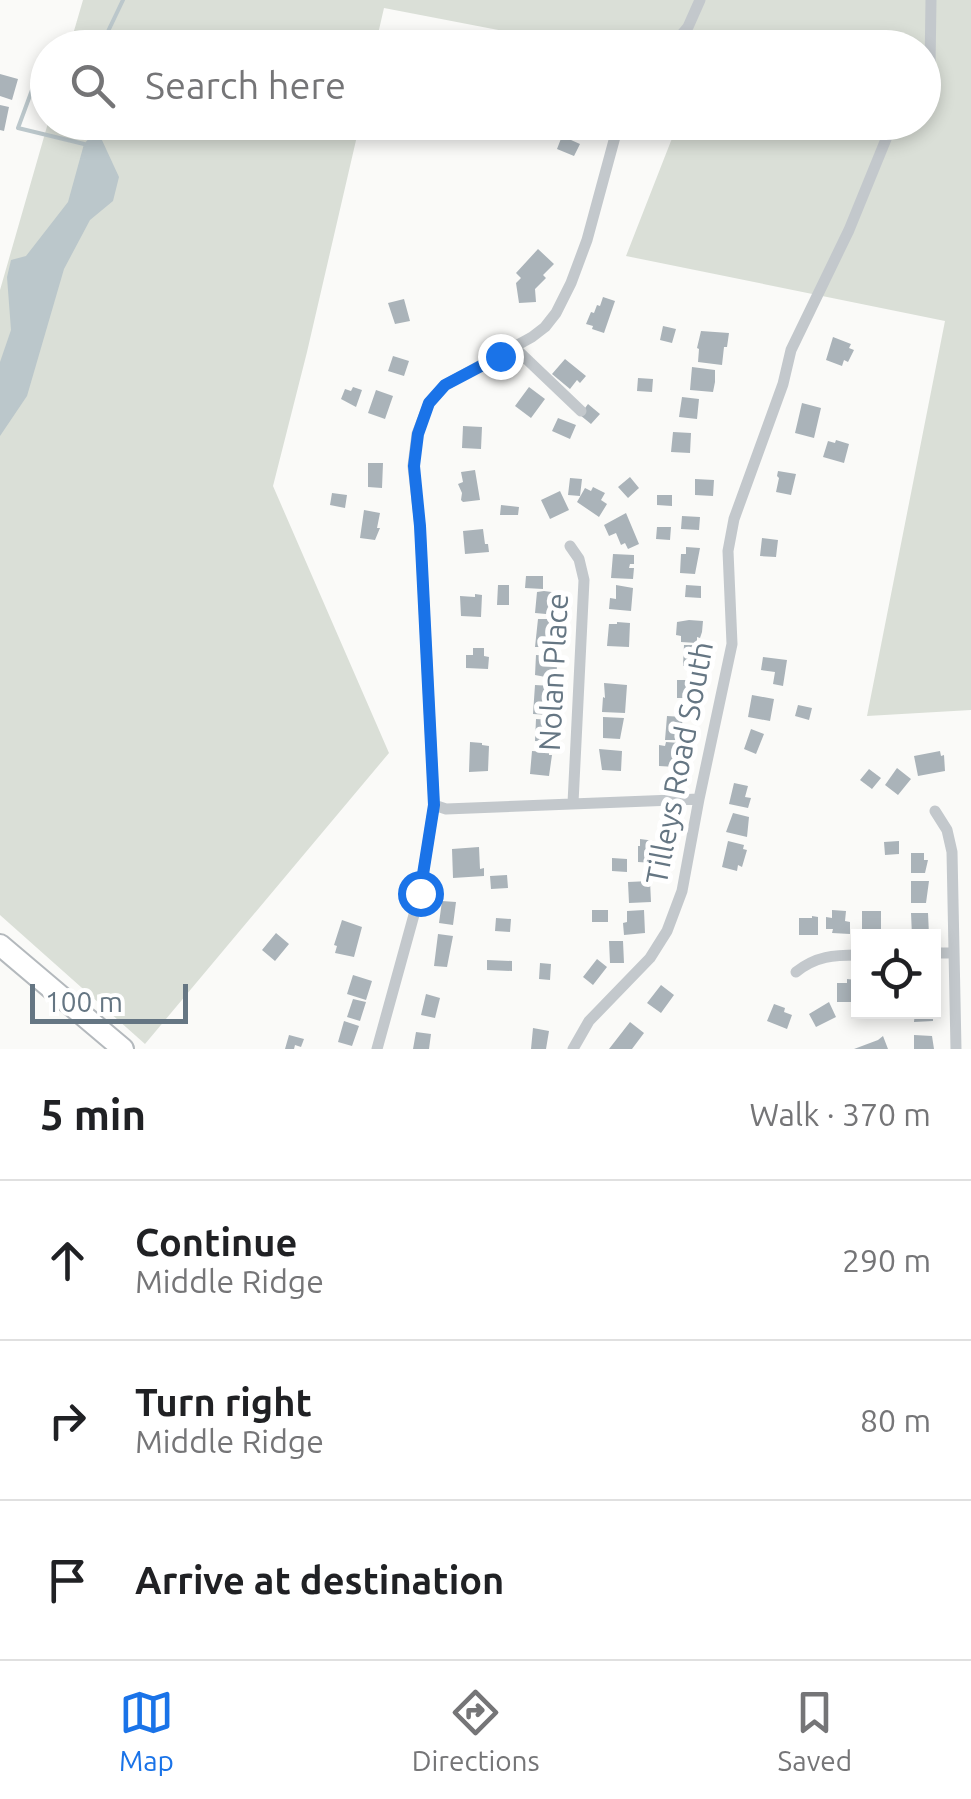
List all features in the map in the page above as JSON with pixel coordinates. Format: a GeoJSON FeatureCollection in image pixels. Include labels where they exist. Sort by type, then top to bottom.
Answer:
{"type":"FeatureCollection","features":[{"type":"Feature","properties":{"kind":"highway"},"geometry":{"type":"LineString","coordinates":[[0,936],[29,969]]}},
{"type":"Feature","properties":{"kind":"highway"},"geometry":{"type":"LineString","coordinates":[[0,945],[123,1049]]}},
{"type":"Feature","properties":{"kind":"street"},"geometry":{"type":"LineString","coordinates":[[685,30],[700,0]]}},
{"type":"Feature","properties":{"kind":"street"},"geometry":{"type":"LineString","coordinates":[[931,0],[931,30]]}},
{"type":"Feature","properties":{"kind":"street"},"geometry":{"type":"LineString","coordinates":[[377,1049],[420,893],[434,805],[414,466],[418,434],[429,403],[445,385],[515,348],[545,327],[566,294],[593,222],[614,140]]}},
{"type":"Feature","properties":{"kind":"street","name":"Tilleys Road South"},"geometry":{"type":"LineString","coordinates":[[573,1049],[589,1021],[650,958],[667,931],[682,891],[732,644],[728,552],[734,519],[783,384],[790,350],[849,230],[886,140]]}},
{"type":"Feature","properties":{"kind":"street"},"geometry":{"type":"LineString","coordinates":[[515,348],[581,411]]}},
{"type":"Feature","properties":{"kind":"street","name":"Nolan Place"},"geometry":{"type":"LineString","coordinates":[[570,546],[584,580],[573,803]]}},
{"type":"Feature","properties":{"kind":"street"},"geometry":{"type":"LineString","coordinates":[[434,805],[446,809],[698,798]]}},
{"type":"Feature","properties":{"kind":"street"},"geometry":{"type":"LineString","coordinates":[[935,811],[951,844],[956,1049]]}},
{"type":"Feature","properties":{"kind":"street"},"geometry":{"type":"LineString","coordinates":[[941,953],[954,952]]}},
{"type":"Feature","properties":{"kind":"street"},"geometry":{"type":"LineString","coordinates":[[796,972],[822,958],[851,955]]}},
{"type":"Feature","properties":{"kind":"shaded area"},"geometry":{"type":"Polygon","coordinates":[[[83,0],[971,0],[971,710],[867,716],[945,321],[626,256],[671,140],[941,140],[941,30],[499,30],[384,8],[379,30],[74,30],[83,0]]]}},
{"type":"Feature","properties":{"kind":"shaded area"},"geometry":{"type":"Polygon","coordinates":[[[43,140],[356,140],[273,486],[389,753],[145,1044],[0,915],[0,290],[43,140]]]}},
{"type":"Feature","properties":{"kind":"shaded area"},"geometry":{"type":"Polygon","coordinates":[[[88,140],[102,140],[119,177],[113,201],[90,220],[64,269],[27,396],[0,436],[0,362],[11,330],[7,277],[11,260],[26,256],[68,202],[88,140]]]}},
{"type":"Feature","properties":{"kind":"building"},"geometry":{"type":"Polygon","coordinates":[[[0,74],[18,79],[12,100],[0,96],[0,74]]]}},
{"type":"Feature","properties":{"kind":"building"},"geometry":{"type":"Polygon","coordinates":[[[0,105],[9,107],[4,131],[0,130],[0,105]]]}},
{"type":"Feature","properties":{"kind":"building"},"geometry":{"type":"Polygon","coordinates":[[[560,140],[580,144],[574,156],[557,149],[560,140]]]}},
{"type":"Feature","properties":{"kind":"building"},"geometry":{"type":"Polygon","coordinates":[[[538,249],[554,264],[535,289],[536,302],[519,303],[516,283],[521,278],[516,273],[538,249]]]}},
{"type":"Feature","properties":{"kind":"building"},"geometry":{"type":"Polygon","coordinates":[[[603,297],[615,301],[604,333],[586,324],[603,297]]]}},
{"type":"Feature","properties":{"kind":"building"},"geometry":{"type":"Polygon","coordinates":[[[404,299],[410,321],[395,324],[388,303],[404,299]]]}},
{"type":"Feature","properties":{"kind":"building"},"geometry":{"type":"Polygon","coordinates":[[[663,326],[676,329],[672,343],[660,340],[663,326]]]}},
{"type":"Feature","properties":{"kind":"building"},"geometry":{"type":"Polygon","coordinates":[[[701,331],[729,333],[722,365],[698,362],[701,331]]]}},
{"type":"Feature","properties":{"kind":"building"},"geometry":{"type":"Polygon","coordinates":[[[833,337],[851,344],[849,348],[854,350],[842,366],[826,360],[833,337]]]}},
{"type":"Feature","properties":{"kind":"building"},"geometry":{"type":"Polygon","coordinates":[[[393,356],[409,361],[404,376],[388,371],[393,356]]]}},
{"type":"Feature","properties":{"kind":"building"},"geometry":{"type":"Polygon","coordinates":[[[565,359],[586,376],[570,389],[552,374],[565,359]]]}},
{"type":"Feature","properties":{"kind":"building"},"geometry":{"type":"Polygon","coordinates":[[[692,367],[715,370],[713,392],[690,390],[692,367]]]}},
{"type":"Feature","properties":{"kind":"building"},"geometry":{"type":"Polygon","coordinates":[[[638,378],[653,379],[652,392],[637,391],[638,378]]]}},
{"type":"Feature","properties":{"kind":"building"},"geometry":{"type":"Polygon","coordinates":[[[353,387],[362,390],[356,407],[341,399],[345,389],[351,391],[353,387]]]}},
{"type":"Feature","properties":{"kind":"building"},"geometry":{"type":"Polygon","coordinates":[[[529,387],[545,399],[531,418],[515,406],[529,387]]]}},
{"type":"Feature","properties":{"kind":"building"},"geometry":{"type":"Polygon","coordinates":[[[376,390],[393,396],[385,419],[368,413],[376,390]]]}},
{"type":"Feature","properties":{"kind":"building"},"geometry":{"type":"Polygon","coordinates":[[[682,397],[699,399],[697,419],[679,417],[682,397]]]}},
{"type":"Feature","properties":{"kind":"building"},"geometry":{"type":"Polygon","coordinates":[[[802,403],[821,408],[814,438],[795,433],[802,403]]]}},
{"type":"Feature","properties":{"kind":"building"},"geometry":{"type":"Polygon","coordinates":[[[588,404],[600,414],[591,424],[580,415],[588,404]]]}},
{"type":"Feature","properties":{"kind":"building"},"geometry":{"type":"Polygon","coordinates":[[[558,418],[576,425],[570,439],[552,431],[558,418]]]}},
{"type":"Feature","properties":{"kind":"building"},"geometry":{"type":"Polygon","coordinates":[[[463,426],[482,427],[481,449],[462,448],[463,426]]]}},
{"type":"Feature","properties":{"kind":"building"},"geometry":{"type":"Polygon","coordinates":[[[673,432],[691,433],[690,453],[671,452],[673,432]]]}},
{"type":"Feature","properties":{"kind":"building"},"geometry":{"type":"Polygon","coordinates":[[[828,441],[849,444],[844,463],[823,457],[828,441]]]}},
{"type":"Feature","properties":{"kind":"building"},"geometry":{"type":"Polygon","coordinates":[[[368,463],[383,463],[382,488],[368,487],[368,463]]]}},
{"type":"Feature","properties":{"kind":"building"},"geometry":{"type":"Polygon","coordinates":[[[475,470],[480,500],[463,502],[458,484],[463,482],[461,472],[475,470]]]}},
{"type":"Feature","properties":{"kind":"building"},"geometry":{"type":"Polygon","coordinates":[[[778,471],[796,474],[791,495],[776,492],[778,471]]]}},
{"type":"Feature","properties":{"kind":"building"},"geometry":{"type":"Polygon","coordinates":[[[630,477],[639,488],[628,498],[618,487],[630,477]]]}},
{"type":"Feature","properties":{"kind":"building"},"geometry":{"type":"Polygon","coordinates":[[[570,478],[582,479],[580,496],[568,495],[570,478]]]}},
{"type":"Feature","properties":{"kind":"building"},"geometry":{"type":"Polygon","coordinates":[[[695,479],[714,480],[713,496],[695,495],[695,479]]]}},
{"type":"Feature","properties":{"kind":"building"},"geometry":{"type":"Polygon","coordinates":[[[593,487],[605,493],[601,500],[607,504],[599,517],[577,502],[585,488],[591,491],[593,487]]]}},
{"type":"Feature","properties":{"kind":"building"},"geometry":{"type":"Polygon","coordinates":[[[560,491],[569,510],[550,519],[541,500],[560,491]]]}},
{"type":"Feature","properties":{"kind":"building"},"geometry":{"type":"Polygon","coordinates":[[[332,493],[347,495],[345,508],[330,505],[332,493]]]}},
{"type":"Feature","properties":{"kind":"building"},"geometry":{"type":"Polygon","coordinates":[[[657,495],[672,495],[672,506],[657,505],[657,495]]]}},
{"type":"Feature","properties":{"kind":"building"},"geometry":{"type":"Polygon","coordinates":[[[501,505],[519,507],[518,515],[500,515],[501,505]]]}},
{"type":"Feature","properties":{"kind":"building"},"geometry":{"type":"Polygon","coordinates":[[[364,510],[380,513],[375,540],[360,538],[364,510]]]}},
{"type":"Feature","properties":{"kind":"building"},"geometry":{"type":"Polygon","coordinates":[[[626,513],[639,544],[628,549],[625,543],[621,545],[616,533],[609,536],[604,525],[626,513]]]}},
{"type":"Feature","properties":{"kind":"building"},"geometry":{"type":"Polygon","coordinates":[[[682,516],[700,517],[699,530],[681,529],[682,516]]]}},
{"type":"Feature","properties":{"kind":"building"},"geometry":{"type":"Polygon","coordinates":[[[657,527],[671,527],[670,540],[656,539],[657,527]]]}},
{"type":"Feature","properties":{"kind":"building"},"geometry":{"type":"Polygon","coordinates":[[[483,529],[489,552],[465,554],[463,531],[483,529]]]}},
{"type":"Feature","properties":{"kind":"building"},"geometry":{"type":"Polygon","coordinates":[[[762,538],[778,540],[776,557],[760,556],[762,538]]]}},
{"type":"Feature","properties":{"kind":"building"},"geometry":{"type":"Polygon","coordinates":[[[686,547],[700,548],[695,574],[680,573],[681,554],[686,554],[686,547]]]}},
{"type":"Feature","properties":{"kind":"building"},"geometry":{"type":"Polygon","coordinates":[[[613,554],[634,555],[634,564],[629,568],[634,568],[633,579],[611,578],[613,554]]]}},
{"type":"Feature","properties":{"kind":"building"},"geometry":{"type":"Polygon","coordinates":[[[526,576],[543,576],[543,589],[525,588],[526,576]]]}},
{"type":"Feature","properties":{"kind":"building"},"geometry":{"type":"Polygon","coordinates":[[[498,585],[509,585],[509,605],[497,605],[498,585]]]}},
{"type":"Feature","properties":{"kind":"building"},"geometry":{"type":"Polygon","coordinates":[[[616,585],[633,588],[631,611],[609,609],[610,598],[616,599],[616,585]]]}},
{"type":"Feature","properties":{"kind":"building"},"geometry":{"type":"Polygon","coordinates":[[[686,585],[701,586],[701,598],[685,597],[686,585]]]}},
{"type":"Feature","properties":{"kind":"building"},"geometry":{"type":"Polygon","coordinates":[[[537,592],[559,593],[557,615],[535,613],[537,592]]]}},
{"type":"Feature","properties":{"kind":"building"},"geometry":{"type":"Polygon","coordinates":[[[482,595],[481,617],[461,616],[460,596],[482,595]]]}},
{"type":"Feature","properties":{"kind":"building"},"geometry":{"type":"Polygon","coordinates":[[[538,619],[557,619],[557,641],[546,641],[546,647],[535,647],[538,619]]]}},
{"type":"Feature","properties":{"kind":"building"},"geometry":{"type":"Polygon","coordinates":[[[703,621],[697,643],[681,642],[681,636],[676,635],[677,622],[703,621]]]}},
{"type":"Feature","properties":{"kind":"building"},"geometry":{"type":"Polygon","coordinates":[[[630,623],[629,647],[607,646],[609,624],[630,623]]]}},
{"type":"Feature","properties":{"kind":"building"},"geometry":{"type":"Polygon","coordinates":[[[684,645],[699,645],[698,667],[683,666],[684,645]]]}},
{"type":"Feature","properties":{"kind":"building"},"geometry":{"type":"Polygon","coordinates":[[[473,648],[484,648],[484,656],[489,657],[488,669],[466,668],[466,655],[473,655],[473,648]]]}},
{"type":"Feature","properties":{"kind":"building"},"geometry":{"type":"Polygon","coordinates":[[[536,655],[555,659],[556,679],[535,675],[536,655]]]}},
{"type":"Feature","properties":{"kind":"building"},"geometry":{"type":"Polygon","coordinates":[[[763,657],[787,660],[783,686],[773,684],[775,672],[761,670],[763,657]]]}},
{"type":"Feature","properties":{"kind":"building"},"geometry":{"type":"Polygon","coordinates":[[[677,680],[693,680],[692,698],[677,698],[677,680]]]}},
{"type":"Feature","properties":{"kind":"building"},"geometry":{"type":"Polygon","coordinates":[[[604,683],[627,685],[625,713],[602,712],[604,683]]]}},
{"type":"Feature","properties":{"kind":"building"},"geometry":{"type":"Polygon","coordinates":[[[535,685],[552,686],[550,715],[533,714],[535,685]]]}},
{"type":"Feature","properties":{"kind":"building"},"geometry":{"type":"Polygon","coordinates":[[[752,695],[774,699],[770,721],[748,717],[752,695]]]}},
{"type":"Feature","properties":{"kind":"building"},"geometry":{"type":"Polygon","coordinates":[[[798,705],[812,708],[809,720],[795,716],[798,705]]]}},
{"type":"Feature","properties":{"kind":"building"},"geometry":{"type":"Polygon","coordinates":[[[667,716],[683,717],[680,740],[665,740],[667,716]]]}},
{"type":"Feature","properties":{"kind":"building"},"geometry":{"type":"Polygon","coordinates":[[[603,717],[624,718],[620,739],[603,738],[603,717]]]}},
{"type":"Feature","properties":{"kind":"building"},"geometry":{"type":"Polygon","coordinates":[[[536,719],[551,720],[550,742],[535,741],[536,719]]]}},
{"type":"Feature","properties":{"kind":"building"},"geometry":{"type":"Polygon","coordinates":[[[751,729],[764,734],[756,754],[744,749],[751,729]]]}},
{"type":"Feature","properties":{"kind":"building"},"geometry":{"type":"Polygon","coordinates":[[[470,742],[489,746],[488,771],[469,772],[470,742]]]}},
{"type":"Feature","properties":{"kind":"building"},"geometry":{"type":"Polygon","coordinates":[[[666,742],[679,743],[676,767],[659,766],[659,745],[665,746],[666,742]]]}},
{"type":"Feature","properties":{"kind":"building"},"geometry":{"type":"Polygon","coordinates":[[[599,749],[622,751],[621,771],[602,770],[599,749]]]}},
{"type":"Feature","properties":{"kind":"building"},"geometry":{"type":"Polygon","coordinates":[[[532,751],[552,755],[549,776],[530,774],[532,751]]]}},
{"type":"Feature","properties":{"kind":"building"},"geometry":{"type":"Polygon","coordinates":[[[940,751],[945,771],[918,776],[914,756],[940,751]]]}},
{"type":"Feature","properties":{"kind":"building"},"geometry":{"type":"Polygon","coordinates":[[[897,768],[911,779],[898,795],[885,785],[897,768]]]}},
{"type":"Feature","properties":{"kind":"building"},"geometry":{"type":"Polygon","coordinates":[[[869,769],[881,778],[872,789],[860,780],[869,769]]]}},
{"type":"Feature","properties":{"kind":"building"},"geometry":{"type":"Polygon","coordinates":[[[734,783],[748,786],[748,808],[729,804],[734,783]]]}},
{"type":"Feature","properties":{"kind":"building"},"geometry":{"type":"Polygon","coordinates":[[[733,813],[749,817],[747,837],[726,832],[733,813]]]}},
{"type":"Feature","properties":{"kind":"building"},"geometry":{"type":"Polygon","coordinates":[[[640,839],[655,841],[653,863],[638,862],[640,839]]]}},
{"type":"Feature","properties":{"kind":"building"},"geometry":{"type":"Polygon","coordinates":[[[728,841],[744,845],[747,850],[737,871],[722,867],[728,841]]]}},
{"type":"Feature","properties":{"kind":"building"},"geometry":{"type":"Polygon","coordinates":[[[899,841],[899,854],[885,855],[884,842],[899,841]]]}},
{"type":"Feature","properties":{"kind":"building"},"geometry":{"type":"Polygon","coordinates":[[[479,847],[484,876],[453,878],[452,849],[479,847]]]}},
{"type":"Feature","properties":{"kind":"building"},"geometry":{"type":"Polygon","coordinates":[[[911,853],[924,853],[924,860],[928,860],[925,873],[911,873],[911,853]]]}},
{"type":"Feature","properties":{"kind":"building"},"geometry":{"type":"Polygon","coordinates":[[[612,858],[627,859],[627,872],[612,871],[612,858]]]}},
{"type":"Feature","properties":{"kind":"building"},"geometry":{"type":"Polygon","coordinates":[[[507,875],[508,888],[491,889],[490,876],[507,875]]]}},
{"type":"Feature","properties":{"kind":"building"},"geometry":{"type":"Polygon","coordinates":[[[650,881],[651,902],[629,903],[628,882],[650,881]]]}},
{"type":"Feature","properties":{"kind":"building"},"geometry":{"type":"Polygon","coordinates":[[[911,881],[929,881],[926,903],[911,903],[911,881]]]}},
{"type":"Feature","properties":{"kind":"building"},"geometry":{"type":"Polygon","coordinates":[[[442,901],[456,902],[453,925],[439,923],[442,901]]]}},
{"type":"Feature","properties":{"kind":"building"},"geometry":{"type":"Polygon","coordinates":[[[592,910],[608,910],[608,922],[592,922],[592,910]]]}},
{"type":"Feature","properties":{"kind":"building"},"geometry":{"type":"Polygon","coordinates":[[[644,910],[645,933],[624,935],[627,911],[644,910]]]}},
{"type":"Feature","properties":{"kind":"building"},"geometry":{"type":"Polygon","coordinates":[[[832,910],[846,911],[850,934],[826,929],[826,917],[832,918],[832,910]]]}},
{"type":"Feature","properties":{"kind":"building"},"geometry":{"type":"Polygon","coordinates":[[[862,911],[881,911],[881,929],[862,929],[862,911]]]}},
{"type":"Feature","properties":{"kind":"building"},"geometry":{"type":"Polygon","coordinates":[[[911,913],[928,913],[929,929],[912,929],[911,913]]]}},
{"type":"Feature","properties":{"kind":"building"},"geometry":{"type":"Polygon","coordinates":[[[818,917],[818,935],[799,935],[799,918],[818,917]]]}},
{"type":"Feature","properties":{"kind":"building"},"geometry":{"type":"Polygon","coordinates":[[[496,918],[511,919],[510,932],[495,931],[496,918]]]}},
{"type":"Feature","properties":{"kind":"building"},"geometry":{"type":"Polygon","coordinates":[[[342,920],[362,927],[354,957],[335,953],[342,920]]]}},
{"type":"Feature","properties":{"kind":"building"},"geometry":{"type":"Polygon","coordinates":[[[276,933],[289,944],[275,961],[262,950],[276,933]]]}},
{"type":"Feature","properties":{"kind":"building"},"geometry":{"type":"Polygon","coordinates":[[[438,934],[453,936],[447,967],[434,966],[438,934]]]}},
{"type":"Feature","properties":{"kind":"building"},"geometry":{"type":"Polygon","coordinates":[[[609,941],[623,941],[624,963],[610,963],[609,941]]]}},
{"type":"Feature","properties":{"kind":"building"},"geometry":{"type":"Polygon","coordinates":[[[597,959],[607,967],[593,985],[583,977],[597,959]]]}},
{"type":"Feature","properties":{"kind":"building"},"geometry":{"type":"Polygon","coordinates":[[[487,960],[512,961],[512,971],[487,970],[487,960]]]}},
{"type":"Feature","properties":{"kind":"building"},"geometry":{"type":"Polygon","coordinates":[[[540,963],[551,964],[550,980],[539,979],[540,963]]]}},
{"type":"Feature","properties":{"kind":"building"},"geometry":{"type":"Polygon","coordinates":[[[353,975],[372,981],[366,1000],[347,994],[353,975]]]}},
{"type":"Feature","properties":{"kind":"building"},"geometry":{"type":"Polygon","coordinates":[[[851,979],[851,1002],[837,1002],[837,983],[851,979]]]}},
{"type":"Feature","properties":{"kind":"building"},"geometry":{"type":"Polygon","coordinates":[[[661,985],[674,995],[661,1013],[647,1003],[661,985]]]}},
{"type":"Feature","properties":{"kind":"building"},"geometry":{"type":"Polygon","coordinates":[[[426,994],[440,998],[435,1018],[421,1015],[426,994]]]}},
{"type":"Feature","properties":{"kind":"building"},"geometry":{"type":"Polygon","coordinates":[[[353,999],[366,1002],[360,1021],[347,1017],[353,999]]]}},
{"type":"Feature","properties":{"kind":"building"},"geometry":{"type":"Polygon","coordinates":[[[829,1002],[836,1017],[816,1027],[809,1014],[829,1002]]]}},
{"type":"Feature","properties":{"kind":"building"},"geometry":{"type":"Polygon","coordinates":[[[774,1004],[792,1015],[787,1029],[767,1021],[774,1004]]]}},
{"type":"Feature","properties":{"kind":"building"},"geometry":{"type":"Polygon","coordinates":[[[344,1021],[359,1026],[352,1046],[338,1042],[344,1021]]]}},
{"type":"Feature","properties":{"kind":"building"},"geometry":{"type":"Polygon","coordinates":[[[630,1022],[644,1033],[632,1049],[609,1049],[630,1022]]]}},
{"type":"Feature","properties":{"kind":"building"},"geometry":{"type":"Polygon","coordinates":[[[533,1028],[549,1031],[546,1049],[531,1049],[533,1028]]]}},
{"type":"Feature","properties":{"kind":"building"},"geometry":{"type":"Polygon","coordinates":[[[416,1032],[431,1034],[429,1049],[413,1049],[416,1032]]]}},
{"type":"Feature","properties":{"kind":"building"},"geometry":{"type":"Polygon","coordinates":[[[289,1035],[304,1039],[301,1047],[285,1049],[289,1035]]]}},
{"type":"Feature","properties":{"kind":"building"},"geometry":{"type":"Polygon","coordinates":[[[914,1035],[932,1036],[934,1049],[914,1049],[914,1035]]]}},
{"type":"Feature","properties":{"kind":"building"},"geometry":{"type":"Polygon","coordinates":[[[883,1036],[888,1049],[854,1049],[878,1040],[883,1036]]]}},
{"type":"Feature","properties":{"kind":"waterway"},"geometry":{"type":"LineString","coordinates":[[109,30],[123,0]]}},
{"type":"Feature","properties":{"kind":"waterway"},"geometry":{"type":"LineString","coordinates":[[30,95],[18,128],[30,131]]}},
{"type":"Feature","properties":{"kind":"waterway"},"geometry":{"type":"LineString","coordinates":[[68,140],[84,144]]}},
{"type":"Feature","properties":{"kind":"route"},"geometry":{"type":"LineString","coordinates":[[420,893],[434,805],[414,466],[418,434],[429,403],[445,385],[500,356]]}}]}
